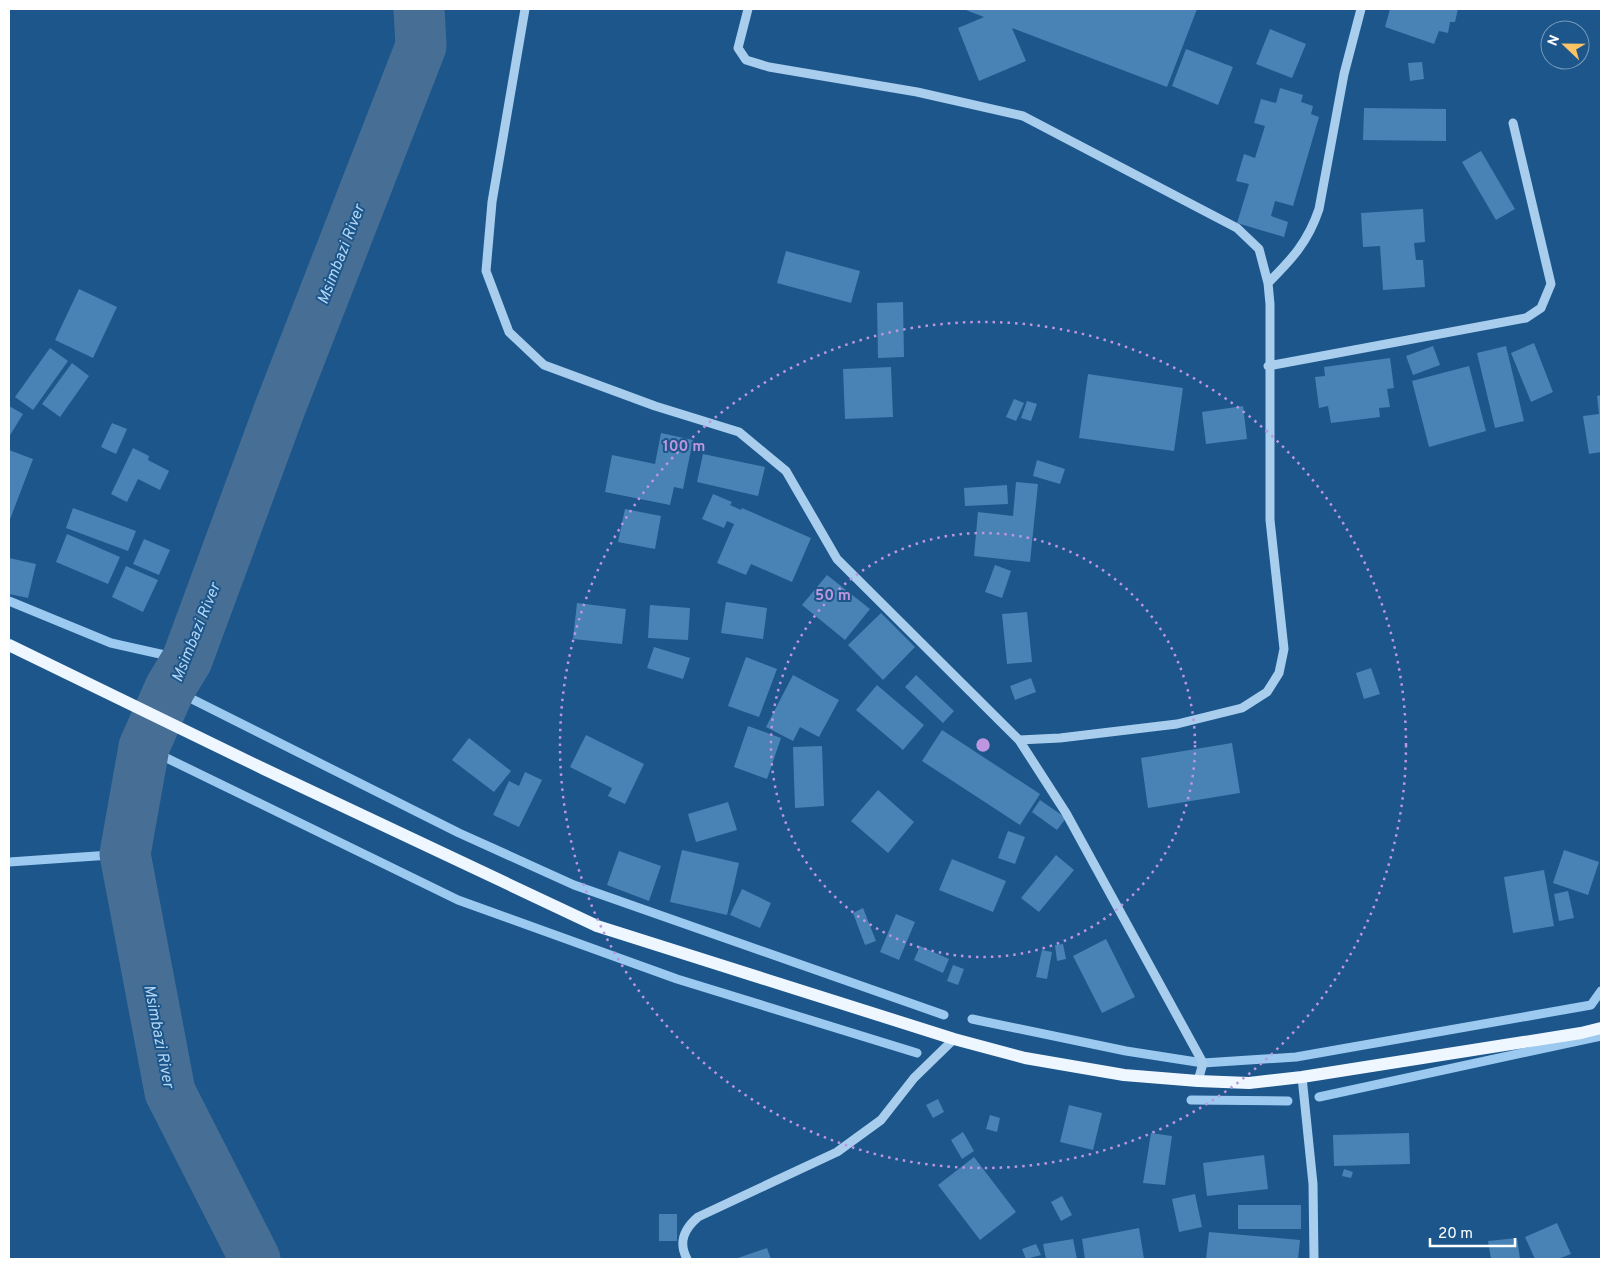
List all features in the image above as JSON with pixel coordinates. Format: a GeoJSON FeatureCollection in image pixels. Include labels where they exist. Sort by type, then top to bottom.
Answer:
{"type":"FeatureCollection","features":[{"type":"Feature","properties":{"kind":"main road"},"geometry":{"type":"LineString","coordinates":[[10,650],[121,700],[597,926],[954,1039],[1025,1058],[1124,1075],[1250,1083],[1302,1077],[1581,1033],[1601,1028]]}},
{"type":"Feature","properties":{"kind":"street"},"geometry":{"type":"LineString","coordinates":[[526,9],[492,202],[486,271],[509,332],[544,365],[655,406],[739,432],[786,471],[838,559],[1019,740],[1066,813],[1202,1063],[1198,1081]]}},
{"type":"Feature","properties":{"kind":"street"},"geometry":{"type":"LineString","coordinates":[[748,9],[738,48],[746,60],[769,67],[917,92],[1023,116],[1237,228],[1259,249],[1268,283],[1270,520],[1284,649],[1279,673],[1266,692],[1242,708],[1177,724],[1060,738],[1019,740]]}},
{"type":"Feature","properties":{"kind":"street"},"geometry":{"type":"LineString","coordinates":[[1268,283],[1296,254],[1312,229],[1319,209],[1344,74],[1361,9]]}},
{"type":"Feature","properties":{"kind":"street"},"geometry":{"type":"LineString","coordinates":[[1268,366],[1526,318],[1541,308],[1551,284],[1513,124]]}},
{"type":"Feature","properties":{"kind":"street"},"geometry":{"type":"LineString","coordinates":[[687,1259],[682,1239],[686,1226],[698,1217],[837,1152],[881,1120],[914,1078],[954,1039]]}},
{"type":"Feature","properties":{"kind":"street"},"geometry":{"type":"LineString","coordinates":[[1302,1077],[1313,1184],[1314,1259]]}},
{"type":"Feature","properties":{"kind":"building"},"geometry":{"type":"Polygon","coordinates":[[[963,9],[1197,9],[1167,87],[1012,28],[1026,61],[979,81],[958,28],[984,17],[963,9]]]}},
{"type":"Feature","properties":{"kind":"building"},"geometry":{"type":"Polygon","coordinates":[[[1390,9],[1458,9],[1455,22],[1450,22],[1448,33],[1439,31],[1434,44],[1385,27],[1390,9]]]}},
{"type":"Feature","properties":{"kind":"building"},"geometry":{"type":"Polygon","coordinates":[[[1270,29],[1306,44],[1292,78],[1256,64],[1270,29]]]}},
{"type":"Feature","properties":{"kind":"building"},"geometry":{"type":"Polygon","coordinates":[[[1186,49],[1233,67],[1218,105],[1172,86],[1186,49]]]}},
{"type":"Feature","properties":{"kind":"building"},"geometry":{"type":"Polygon","coordinates":[[[1422,62],[1424,79],[1410,81],[1408,63],[1422,62]]]}},
{"type":"Feature","properties":{"kind":"building"},"geometry":{"type":"Polygon","coordinates":[[[1280,88],[1303,95],[1301,102],[1313,106],[1311,114],[1319,117],[1293,206],[1275,201],[1271,216],[1288,222],[1284,237],[1237,223],[1249,184],[1236,181],[1244,154],[1255,158],[1265,126],[1254,123],[1261,99],[1276,103],[1280,88]]]}},
{"type":"Feature","properties":{"kind":"building"},"geometry":{"type":"Polygon","coordinates":[[[1364,108],[1446,109],[1446,141],[1363,140],[1364,108]]]}},
{"type":"Feature","properties":{"kind":"building"},"geometry":{"type":"Polygon","coordinates":[[[1481,151],[1515,209],[1496,220],[1462,162],[1481,151]]]}},
{"type":"Feature","properties":{"kind":"building"},"geometry":{"type":"Polygon","coordinates":[[[1423,209],[1425,242],[1414,243],[1416,260],[1423,260],[1425,287],[1383,290],[1380,246],[1363,247],[1361,213],[1423,209]]]}},
{"type":"Feature","properties":{"kind":"building"},"geometry":{"type":"Polygon","coordinates":[[[786,251],[860,271],[851,303],[777,283],[786,251]]]}},
{"type":"Feature","properties":{"kind":"building"},"geometry":{"type":"Polygon","coordinates":[[[79,289],[117,307],[93,358],[55,340],[79,289]]]}},
{"type":"Feature","properties":{"kind":"building"},"geometry":{"type":"Polygon","coordinates":[[[903,302],[904,357],[878,358],[877,303],[903,302]]]}},
{"type":"Feature","properties":{"kind":"building"},"geometry":{"type":"Polygon","coordinates":[[[1534,343],[1553,392],[1531,402],[1511,353],[1534,343]]]}},
{"type":"Feature","properties":{"kind":"building"},"geometry":{"type":"Polygon","coordinates":[[[1433,346],[1440,365],[1413,375],[1406,356],[1433,346]]]}},
{"type":"Feature","properties":{"kind":"building"},"geometry":{"type":"Polygon","coordinates":[[[1506,346],[1524,421],[1495,428],[1477,353],[1506,346]]]}},
{"type":"Feature","properties":{"kind":"building"},"geometry":{"type":"Polygon","coordinates":[[[50,348],[68,361],[33,410],[15,397],[50,348]]]}},
{"type":"Feature","properties":{"kind":"building"},"geometry":{"type":"Polygon","coordinates":[[[1390,358],[1394,388],[1387,389],[1390,407],[1379,408],[1380,417],[1331,423],[1328,406],[1319,408],[1315,377],[1325,376],[1324,367],[1390,358]]]}},
{"type":"Feature","properties":{"kind":"building"},"geometry":{"type":"Polygon","coordinates":[[[72,363],[89,376],[60,417],[42,404],[72,363]]]}},
{"type":"Feature","properties":{"kind":"building"},"geometry":{"type":"Polygon","coordinates":[[[1469,366],[1486,431],[1429,447],[1412,381],[1469,366]]]}},
{"type":"Feature","properties":{"kind":"building"},"geometry":{"type":"Polygon","coordinates":[[[891,367],[893,417],[845,419],[843,369],[891,367]]]}},
{"type":"Feature","properties":{"kind":"building"},"geometry":{"type":"Polygon","coordinates":[[[1088,374],[1183,388],[1174,451],[1079,438],[1088,374]]]}},
{"type":"Feature","properties":{"kind":"building"},"geometry":{"type":"Polygon","coordinates":[[[1601,395],[1601,452],[1589,454],[1583,416],[1599,414],[1597,396],[1601,395]]]}},
{"type":"Feature","properties":{"kind":"building"},"geometry":{"type":"Polygon","coordinates":[[[1014,399],[1024,403],[1016,421],[1006,417],[1014,399]]]}},
{"type":"Feature","properties":{"kind":"building"},"geometry":{"type":"Polygon","coordinates":[[[1027,401],[1037,404],[1031,421],[1021,418],[1027,401]]]}},
{"type":"Feature","properties":{"kind":"building"},"geometry":{"type":"Polygon","coordinates":[[[9,406],[23,414],[9,437],[9,406]]]}},
{"type":"Feature","properties":{"kind":"building"},"geometry":{"type":"Polygon","coordinates":[[[1243,406],[1247,439],[1206,444],[1202,412],[1243,406]]]}},
{"type":"Feature","properties":{"kind":"building"},"geometry":{"type":"Polygon","coordinates":[[[112,423],[127,429],[116,454],[101,447],[112,423]]]}},
{"type":"Feature","properties":{"kind":"building"},"geometry":{"type":"Polygon","coordinates":[[[661,433],[693,440],[683,489],[674,487],[670,505],[605,492],[612,455],[655,464],[661,433]]]}},
{"type":"Feature","properties":{"kind":"building"},"geometry":{"type":"Polygon","coordinates":[[[133,448],[149,456],[148,460],[169,471],[160,490],[138,479],[127,502],[111,494],[133,448]]]}},
{"type":"Feature","properties":{"kind":"building"},"geometry":{"type":"Polygon","coordinates":[[[9,450],[33,459],[9,522],[9,450]]]}},
{"type":"Feature","properties":{"kind":"building"},"geometry":{"type":"Polygon","coordinates":[[[703,454],[765,467],[758,496],[697,482],[703,454]]]}},
{"type":"Feature","properties":{"kind":"building"},"geometry":{"type":"Polygon","coordinates":[[[1037,460],[1065,469],[1060,484],[1033,476],[1037,460]]]}},
{"type":"Feature","properties":{"kind":"building"},"geometry":{"type":"Polygon","coordinates":[[[1016,482],[1038,484],[1030,562],[974,556],[978,512],[1013,516],[1016,482]]]}},
{"type":"Feature","properties":{"kind":"building"},"geometry":{"type":"Polygon","coordinates":[[[1007,485],[1008,504],[965,506],[964,488],[1007,485]]]}},
{"type":"Feature","properties":{"kind":"building"},"geometry":{"type":"Polygon","coordinates":[[[713,494],[732,502],[730,505],[741,510],[742,508],[811,538],[792,582],[751,564],[746,575],[717,563],[734,524],[727,521],[724,528],[702,519],[713,494]]]}},
{"type":"Feature","properties":{"kind":"building"},"geometry":{"type":"Polygon","coordinates":[[[73,508],[136,531],[128,551],[66,528],[73,508]]]}},
{"type":"Feature","properties":{"kind":"building"},"geometry":{"type":"Polygon","coordinates":[[[625,509],[661,516],[655,549],[618,542],[625,509]]]}},
{"type":"Feature","properties":{"kind":"building"},"geometry":{"type":"Polygon","coordinates":[[[67,534],[120,557],[108,584],[56,562],[67,534]]]}},
{"type":"Feature","properties":{"kind":"building"},"geometry":{"type":"Polygon","coordinates":[[[144,539],[170,550],[159,575],[133,564],[144,539]]]}},
{"type":"Feature","properties":{"kind":"building"},"geometry":{"type":"Polygon","coordinates":[[[9,558],[36,564],[28,598],[9,594],[9,558]]]}},
{"type":"Feature","properties":{"kind":"building"},"geometry":{"type":"Polygon","coordinates":[[[995,565],[1011,571],[1002,598],[985,592],[995,565]]]}},
{"type":"Feature","properties":{"kind":"building"},"geometry":{"type":"Polygon","coordinates":[[[126,566],[158,580],[143,612],[112,597],[126,566]]]}},
{"type":"Feature","properties":{"kind":"building"},"geometry":{"type":"Polygon","coordinates":[[[827,575],[870,609],[845,640],[802,605],[827,575]]]}},
{"type":"Feature","properties":{"kind":"building"},"geometry":{"type":"Polygon","coordinates":[[[726,602],[767,608],[763,639],[721,633],[726,602]]]}},
{"type":"Feature","properties":{"kind":"building"},"geometry":{"type":"Polygon","coordinates":[[[577,603],[626,609],[622,644],[573,639],[577,603]]]}},
{"type":"Feature","properties":{"kind":"building"},"geometry":{"type":"Polygon","coordinates":[[[650,605],[690,608],[688,640],[648,638],[650,605]]]}},
{"type":"Feature","properties":{"kind":"building"},"geometry":{"type":"Polygon","coordinates":[[[1027,612],[1032,662],[1007,664],[1002,614],[1027,612]]]}},
{"type":"Feature","properties":{"kind":"building"},"geometry":{"type":"Polygon","coordinates":[[[881,613],[915,647],[883,680],[848,645],[881,613]]]}},
{"type":"Feature","properties":{"kind":"building"},"geometry":{"type":"Polygon","coordinates":[[[654,647],[690,658],[683,679],[647,668],[654,647]]]}},
{"type":"Feature","properties":{"kind":"building"},"geometry":{"type":"Polygon","coordinates":[[[746,657],[777,669],[759,717],[728,706],[746,657]]]}},
{"type":"Feature","properties":{"kind":"building"},"geometry":{"type":"Polygon","coordinates":[[[1371,668],[1380,694],[1364,699],[1356,673],[1371,668]]]}},
{"type":"Feature","properties":{"kind":"building"},"geometry":{"type":"Polygon","coordinates":[[[793,675],[839,700],[819,737],[800,727],[793,741],[766,727],[793,675]]]}},
{"type":"Feature","properties":{"kind":"building"},"geometry":{"type":"Polygon","coordinates":[[[916,675],[954,711],[943,723],[905,687],[916,675]]]}},
{"type":"Feature","properties":{"kind":"building"},"geometry":{"type":"Polygon","coordinates":[[[1031,678],[1036,692],[1015,700],[1010,686],[1031,678]]]}},
{"type":"Feature","properties":{"kind":"building"},"geometry":{"type":"Polygon","coordinates":[[[877,685],[924,725],[903,750],[856,710],[877,685]]]}},
{"type":"Feature","properties":{"kind":"building"},"geometry":{"type":"Polygon","coordinates":[[[748,726],[781,738],[767,779],[734,767],[748,726]]]}},
{"type":"Feature","properties":{"kind":"building"},"geometry":{"type":"Polygon","coordinates":[[[942,730],[1040,794],[1020,825],[922,761],[942,730]]]}},
{"type":"Feature","properties":{"kind":"building"},"geometry":{"type":"Polygon","coordinates":[[[586,735],[644,764],[625,804],[608,796],[612,788],[570,767],[586,735]]]}},
{"type":"Feature","properties":{"kind":"building"},"geometry":{"type":"Polygon","coordinates":[[[469,738],[511,771],[494,792],[452,760],[469,738]]]}},
{"type":"Feature","properties":{"kind":"building"},"geometry":{"type":"Polygon","coordinates":[[[1232,743],[1240,793],[1148,808],[1141,758],[1232,743]]]}},
{"type":"Feature","properties":{"kind":"building"},"geometry":{"type":"Polygon","coordinates":[[[822,746],[824,806],[795,808],[793,747],[822,746]]]}},
{"type":"Feature","properties":{"kind":"building"},"geometry":{"type":"Polygon","coordinates":[[[525,772],[542,780],[519,827],[493,815],[509,781],[519,786],[525,772]]]}},
{"type":"Feature","properties":{"kind":"building"},"geometry":{"type":"Polygon","coordinates":[[[878,790],[914,822],[888,853],[851,821],[878,790]]]}},
{"type":"Feature","properties":{"kind":"building"},"geometry":{"type":"Polygon","coordinates":[[[1040,800],[1066,818],[1057,830],[1032,812],[1040,800]]]}},
{"type":"Feature","properties":{"kind":"building"},"geometry":{"type":"Polygon","coordinates":[[[728,802],[737,830],[696,842],[688,814],[728,802]]]}},
{"type":"Feature","properties":{"kind":"building"},"geometry":{"type":"Polygon","coordinates":[[[1008,831],[1025,837],[1015,864],[998,858],[1008,831]]]}},
{"type":"Feature","properties":{"kind":"building"},"geometry":{"type":"Polygon","coordinates":[[[682,850],[739,863],[727,915],[670,902],[682,850]]]}},
{"type":"Feature","properties":{"kind":"building"},"geometry":{"type":"Polygon","coordinates":[[[1564,850],[1599,862],[1588,895],[1553,883],[1564,850]]]}},
{"type":"Feature","properties":{"kind":"building"},"geometry":{"type":"Polygon","coordinates":[[[619,851],[661,866],[649,901],[607,885],[619,851]]]}},
{"type":"Feature","properties":{"kind":"building"},"geometry":{"type":"Polygon","coordinates":[[[1056,855],[1074,870],[1039,912],[1021,898],[1056,855]]]}},
{"type":"Feature","properties":{"kind":"building"},"geometry":{"type":"Polygon","coordinates":[[[952,859],[1006,881],[993,912],[939,890],[952,859]]]}},
{"type":"Feature","properties":{"kind":"building"},"geometry":{"type":"Polygon","coordinates":[[[1544,870],[1554,926],[1513,933],[1504,877],[1544,870]]]}},
{"type":"Feature","properties":{"kind":"building"},"geometry":{"type":"Polygon","coordinates":[[[742,889],[771,903],[760,928],[730,915],[742,889]]]}},
{"type":"Feature","properties":{"kind":"building"},"geometry":{"type":"Polygon","coordinates":[[[1568,891],[1574,918],[1559,921],[1554,894],[1568,891]]]}},
{"type":"Feature","properties":{"kind":"building"},"geometry":{"type":"Polygon","coordinates":[[[863,908],[876,941],[865,945],[853,913],[863,908]]]}},
{"type":"Feature","properties":{"kind":"building"},"geometry":{"type":"Polygon","coordinates":[[[896,914],[915,922],[899,960],[880,952],[896,914]]]}},
{"type":"Feature","properties":{"kind":"building"},"geometry":{"type":"Polygon","coordinates":[[[1106,939],[1135,997],[1102,1013],[1073,956],[1106,939]]]}},
{"type":"Feature","properties":{"kind":"building"},"geometry":{"type":"Polygon","coordinates":[[[1063,944],[1066,959],[1057,961],[1055,945],[1063,944]]]}},
{"type":"Feature","properties":{"kind":"building"},"geometry":{"type":"Polygon","coordinates":[[[920,946],[949,959],[943,973],[914,960],[920,946]]]}},
{"type":"Feature","properties":{"kind":"building"},"geometry":{"type":"Polygon","coordinates":[[[1042,950],[1052,952],[1047,979],[1036,977],[1042,950]]]}},
{"type":"Feature","properties":{"kind":"building"},"geometry":{"type":"Polygon","coordinates":[[[953,965],[964,969],[958,985],[947,981],[953,965]]]}},
{"type":"Feature","properties":{"kind":"building"},"geometry":{"type":"Polygon","coordinates":[[[938,1099],[944,1112],[933,1118],[926,1105],[938,1099]]]}},
{"type":"Feature","properties":{"kind":"building"},"geometry":{"type":"Polygon","coordinates":[[[1069,1105],[1102,1113],[1093,1150],[1060,1142],[1069,1105]]]}},
{"type":"Feature","properties":{"kind":"building"},"geometry":{"type":"Polygon","coordinates":[[[990,1115],[1000,1118],[997,1132],[986,1129],[990,1115]]]}},
{"type":"Feature","properties":{"kind":"building"},"geometry":{"type":"Polygon","coordinates":[[[963,1132],[974,1151],[962,1159],[951,1140],[963,1132]]]}},
{"type":"Feature","properties":{"kind":"building"},"geometry":{"type":"Polygon","coordinates":[[[1151,1133],[1172,1136],[1165,1185],[1143,1183],[1151,1133]]]}},
{"type":"Feature","properties":{"kind":"building"},"geometry":{"type":"Polygon","coordinates":[[[1409,1133],[1410,1164],[1334,1166],[1333,1135],[1409,1133]]]}},
{"type":"Feature","properties":{"kind":"building"},"geometry":{"type":"Polygon","coordinates":[[[1264,1155],[1268,1189],[1207,1196],[1203,1163],[1264,1155]]]}},
{"type":"Feature","properties":{"kind":"building"},"geometry":{"type":"Polygon","coordinates":[[[974,1157],[1016,1212],[980,1240],[938,1185],[974,1157]]]}},
{"type":"Feature","properties":{"kind":"building"},"geometry":{"type":"Polygon","coordinates":[[[1344,1169],[1353,1172],[1351,1178],[1342,1176],[1344,1169]]]}},
{"type":"Feature","properties":{"kind":"building"},"geometry":{"type":"Polygon","coordinates":[[[1195,1194],[1202,1227],[1179,1232],[1172,1199],[1195,1194]]]}},
{"type":"Feature","properties":{"kind":"building"},"geometry":{"type":"Polygon","coordinates":[[[1062,1196],[1072,1215],[1061,1221],[1051,1202],[1062,1196]]]}},
{"type":"Feature","properties":{"kind":"building"},"geometry":{"type":"Polygon","coordinates":[[[1238,1205],[1301,1205],[1301,1229],[1238,1229],[1238,1205]]]}},
{"type":"Feature","properties":{"kind":"building"},"geometry":{"type":"Polygon","coordinates":[[[659,1214],[677,1214],[677,1241],[659,1241],[659,1214]]]}},
{"type":"Feature","properties":{"kind":"building"},"geometry":{"type":"Polygon","coordinates":[[[1557,1223],[1571,1254],[1558,1259],[1535,1259],[1525,1237],[1557,1223]]]}},
{"type":"Feature","properties":{"kind":"building"},"geometry":{"type":"Polygon","coordinates":[[[1139,1228],[1144,1259],[1085,1259],[1082,1239],[1139,1228]]]}},
{"type":"Feature","properties":{"kind":"building"},"geometry":{"type":"Polygon","coordinates":[[[1209,1232],[1300,1240],[1298,1259],[1206,1259],[1209,1232]]]}},
{"type":"Feature","properties":{"kind":"building"},"geometry":{"type":"Polygon","coordinates":[[[1517,1238],[1520,1259],[1491,1259],[1488,1241],[1517,1238]]]}},
{"type":"Feature","properties":{"kind":"building"},"geometry":{"type":"Polygon","coordinates":[[[1073,1239],[1077,1259],[1046,1259],[1043,1244],[1073,1239]]]}},
{"type":"Feature","properties":{"kind":"building"},"geometry":{"type":"Polygon","coordinates":[[[1036,1244],[1041,1255],[1026,1259],[1022,1249],[1036,1244]]]}},
{"type":"Feature","properties":{"kind":"building"},"geometry":{"type":"Polygon","coordinates":[[[767,1248],[771,1259],[735,1259],[767,1248]]]}},
{"type":"Feature","properties":{"kind":"waterway","name":"Msimbazi River"},"geometry":{"type":"LineString","coordinates":[[255,1259],[170,1092],[125,854],[144,747],[170,688],[187,660],[280,408],[421,46],[419,9]]}},
{"type":"Feature","properties":{"kind":"waterway"},"geometry":{"type":"LineString","coordinates":[[9,601],[111,643],[187,660]]}},
{"type":"Feature","properties":{"kind":"waterway"},"geometry":{"type":"LineString","coordinates":[[170,688],[459,833],[574,885],[944,1015]]}},
{"type":"Feature","properties":{"kind":"waterway"},"geometry":{"type":"LineString","coordinates":[[144,747],[458,900],[677,979],[917,1053]]}},
{"type":"Feature","properties":{"kind":"waterway"},"geometry":{"type":"LineString","coordinates":[[9,862],[125,854]]}},
{"type":"Feature","properties":{"kind":"waterway"},"geometry":{"type":"LineString","coordinates":[[972,1019],[1126,1051],[1203,1063],[1296,1057],[1591,1005],[1601,991]]}},
{"type":"Feature","properties":{"kind":"waterway"},"geometry":{"type":"LineString","coordinates":[[1319,1097],[1601,1036]]}},
{"type":"Feature","properties":{"kind":"waterway"},"geometry":{"type":"LineString","coordinates":[[1191,1100],[1288,1101]]}}]}
